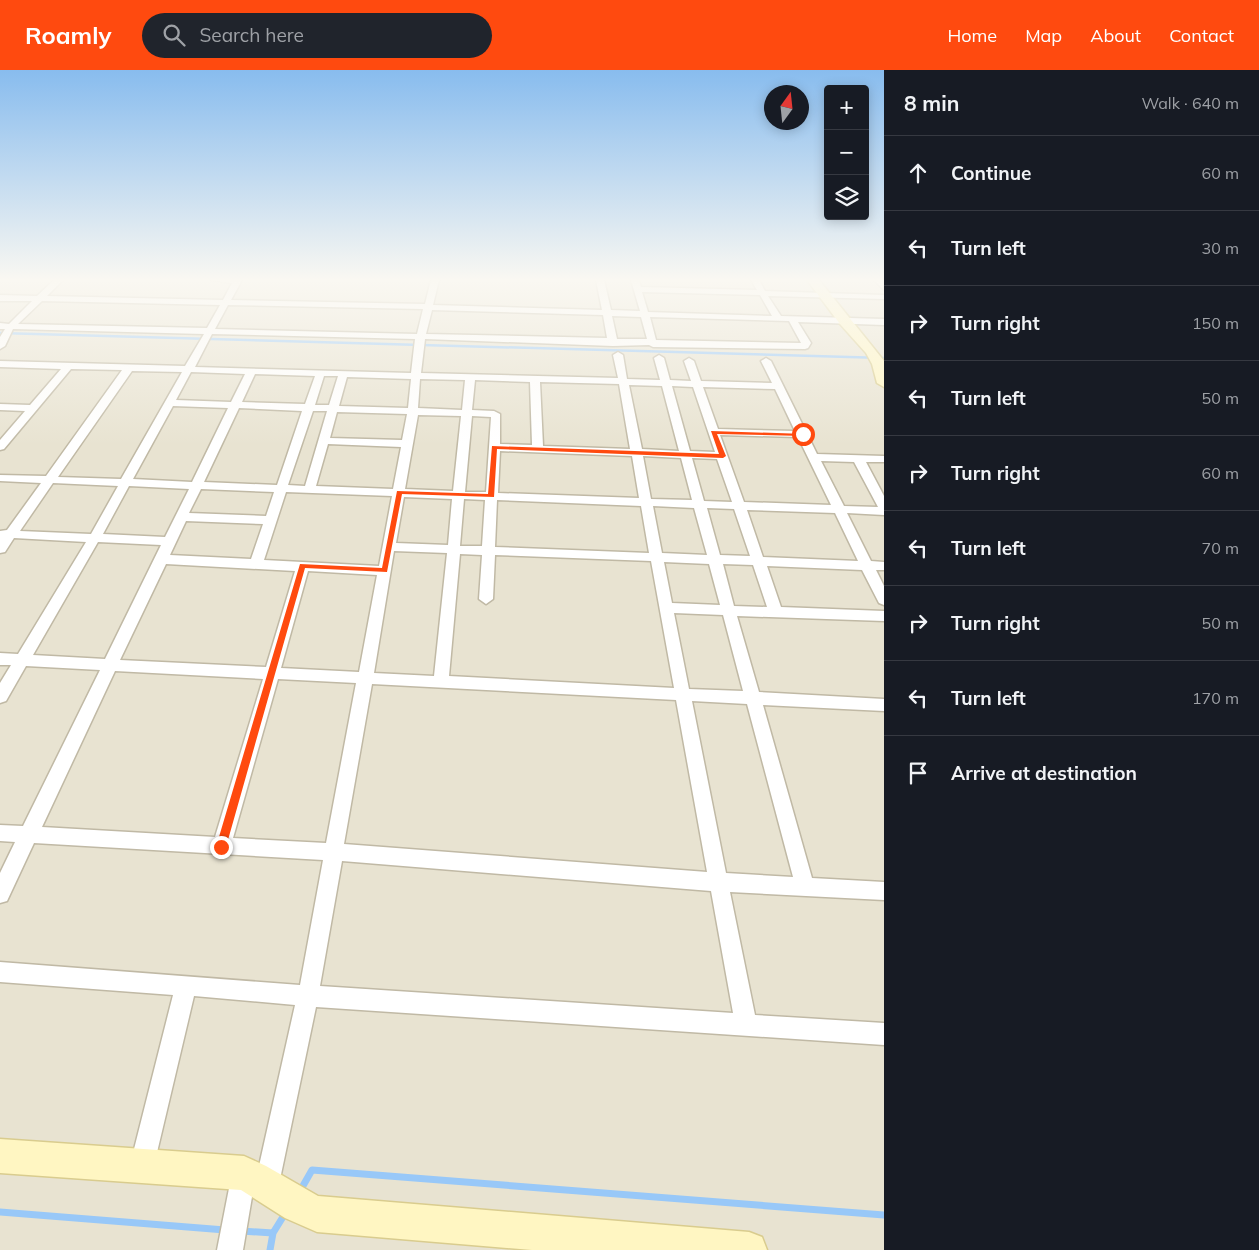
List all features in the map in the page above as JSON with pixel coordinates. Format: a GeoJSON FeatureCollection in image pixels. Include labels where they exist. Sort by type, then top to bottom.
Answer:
{"type":"FeatureCollection","features":[{"type":"Feature","properties":{"kind":"street"},"geometry":{"type":"LineString","coordinates":[[0,697],[95,537],[207,335]]}},
{"type":"Feature","properties":{"kind":"street"},"geometry":{"type":"LineString","coordinates":[[339,335],[421,337],[615,349],[653,344],[805,346],[806,343],[801,335]]}},
{"type":"Feature","properties":{"kind":"street"},"geometry":{"type":"LineString","coordinates":[[612,335],[623,382],[746,1026]]}},
{"type":"Feature","properties":{"kind":"street"},"geometry":{"type":"LineString","coordinates":[[651,335],[653,344]]}},
{"type":"Feature","properties":{"kind":"street"},"geometry":{"type":"LineString","coordinates":[[857,335],[871,351],[879,364],[884,382]]}},
{"type":"Feature","properties":{"kind":"street"},"geometry":{"type":"LineString","coordinates":[[230,1250],[255,1178],[308,996],[408,444],[421,337]]}},
{"type":"Feature","properties":{"kind":"street"},"geometry":{"type":"LineString","coordinates":[[659,358],[806,886]]}},
{"type":"Feature","properties":{"kind":"street"},"geometry":{"type":"LineString","coordinates":[[689,361],[776,612]]}},
{"type":"Feature","properties":{"kind":"street"},"geometry":{"type":"LineString","coordinates":[[766,361],[869,566],[884,600]]}},
{"type":"Feature","properties":{"kind":"street"},"geometry":{"type":"LineString","coordinates":[[0,364],[779,386]]}},
{"type":"Feature","properties":{"kind":"street"},"geometry":{"type":"LineString","coordinates":[[0,447],[68,366]]}},
{"type":"Feature","properties":{"kind":"street"},"geometry":{"type":"LineString","coordinates":[[0,549],[5,534],[50,480],[129,368]]}},
{"type":"Feature","properties":{"kind":"street"},"geometry":{"type":"LineString","coordinates":[[0,894],[251,372]]}},
{"type":"Feature","properties":{"kind":"street"},"geometry":{"type":"LineString","coordinates":[[256,563],[320,374]]}},
{"type":"Feature","properties":{"kind":"street"},"geometry":{"type":"LineString","coordinates":[[310,488],[343,375]]}},
{"type":"Feature","properties":{"kind":"street"},"geometry":{"type":"LineString","coordinates":[[441,682],[470,378]]}},
{"type":"Feature","properties":{"kind":"street"},"geometry":{"type":"LineString","coordinates":[[535,380],[538,449]]}},
{"type":"Feature","properties":{"kind":"street"},"geometry":{"type":"LineString","coordinates":[[170,404],[333,408],[467,413],[496,416],[486,599]]}},
{"type":"Feature","properties":{"kind":"street"},"geometry":{"type":"LineString","coordinates":[[0,407],[32,408]]}},
{"type":"Feature","properties":{"kind":"street"},"geometry":{"type":"LineString","coordinates":[[713,432],[803,434]]}},
{"type":"Feature","properties":{"kind":"street"},"geometry":{"type":"LineString","coordinates":[[324,441],[408,444]]}},
{"type":"Feature","properties":{"kind":"street"},"geometry":{"type":"LineString","coordinates":[[494,447],[723,456]]}},
{"type":"Feature","properties":{"kind":"street"},"geometry":{"type":"LineString","coordinates":[[814,457],[884,459]]}},
{"type":"Feature","properties":{"kind":"street"},"geometry":{"type":"LineString","coordinates":[[858,458],[884,507]]}},
{"type":"Feature","properties":{"kind":"street"},"geometry":{"type":"LineString","coordinates":[[0,478],[310,488],[841,510],[884,510]]}},
{"type":"Feature","properties":{"kind":"street"},"geometry":{"type":"LineString","coordinates":[[182,517],[271,520]]}},
{"type":"Feature","properties":{"kind":"street"},"geometry":{"type":"LineString","coordinates":[[5,534],[170,541]]}},
{"type":"Feature","properties":{"kind":"street"},"geometry":{"type":"LineString","coordinates":[[389,547],[884,566]]}},
{"type":"Feature","properties":{"kind":"street"},"geometry":{"type":"LineString","coordinates":[[161,559],[385,571]]}},
{"type":"Feature","properties":{"kind":"street"},"geometry":{"type":"LineString","coordinates":[[221,847],[302,566]]}},
{"type":"Feature","properties":{"kind":"street"},"geometry":{"type":"LineString","coordinates":[[666,608],[884,616]]}},
{"type":"Feature","properties":{"kind":"street"},"geometry":{"type":"LineString","coordinates":[[0,659],[884,705]]}},
{"type":"Feature","properties":{"kind":"street"},"geometry":{"type":"LineString","coordinates":[[0,833],[333,852],[718,882],[884,891]]}},
{"type":"Feature","properties":{"kind":"street"},"geometry":{"type":"LineString","coordinates":[[0,972],[308,996],[884,1034]]}},
{"type":"Feature","properties":{"kind":"street"},"geometry":{"type":"LineString","coordinates":[[142,1165],[186,985]]}},
{"type":"Feature","properties":{"kind":"street"},"geometry":{"type":"LineString","coordinates":[[0,1156],[142,1165],[255,1178],[300,1208],[317,1214],[749,1250]]}},
{"type":"Feature","properties":{"kind":"shaded area"},"geometry":{"type":"Polygon","coordinates":[[[0,335],[884,335],[884,1250],[0,1250],[0,335]]]}},
{"type":"Feature","properties":{"kind":"waterway"},"geometry":{"type":"LineString","coordinates":[[73,335],[884,358]]}},
{"type":"Feature","properties":{"kind":"waterway"},"geometry":{"type":"LineString","coordinates":[[300,1191],[312,1170],[884,1215]]}},
{"type":"Feature","properties":{"kind":"waterway"},"geometry":{"type":"LineString","coordinates":[[0,1212],[225,1230]]}},
{"type":"Feature","properties":{"kind":"waterway"},"geometry":{"type":"LineString","coordinates":[[273,1233],[286,1212]]}},
{"type":"Feature","properties":{"kind":"waterway"},"geometry":{"type":"LineString","coordinates":[[241,1231],[273,1233]]}},
{"type":"Feature","properties":{"kind":"waterway"},"geometry":{"type":"LineString","coordinates":[[270,1250],[273,1233]]}},
{"type":"Feature","properties":{"kind":"route"},"geometry":{"type":"LineString","coordinates":[[221,847],[302,566],[385,571],[399,492],[491,496],[494,447],[723,456],[713,432],[803,434]]}}]}
